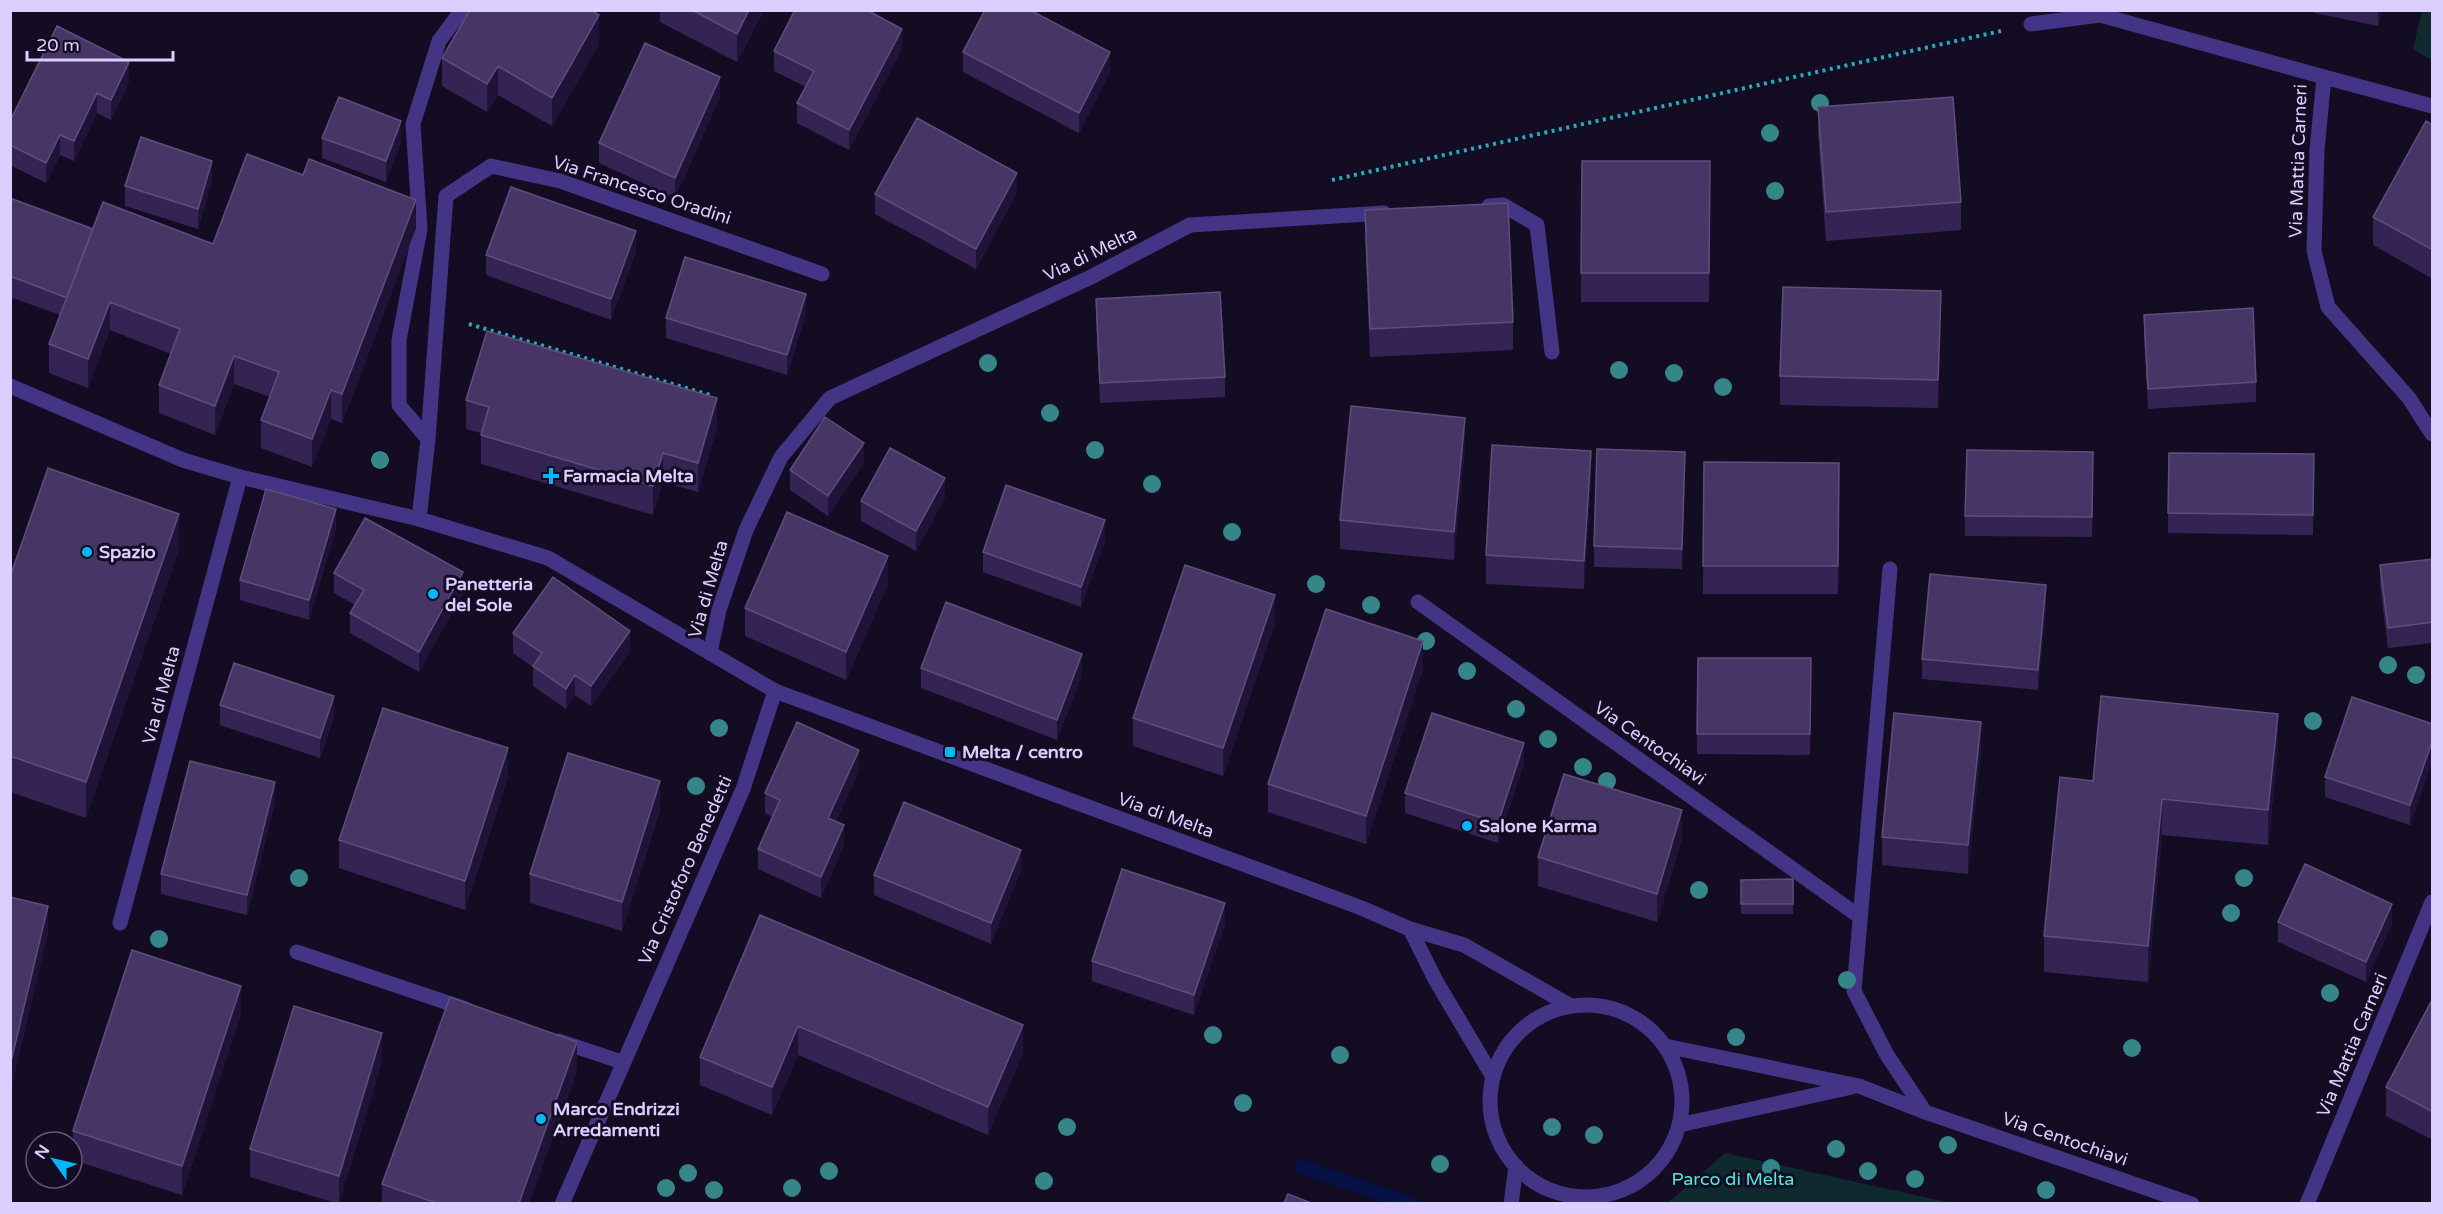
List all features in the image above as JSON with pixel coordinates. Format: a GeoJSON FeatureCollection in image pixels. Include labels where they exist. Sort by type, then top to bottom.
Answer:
{"type":"FeatureCollection","features":[{"type":"Feature","properties":{"kind":"street"},"geometry":{"type":"LineString","coordinates":[[428,439],[399,405],[399,340],[420,229],[413,124],[439,41],[462,10]]}},
{"type":"Feature","properties":{"kind":"street","name":"Via Mattia Carneri"},"geometry":{"type":"LineString","coordinates":[[2031,24],[2100,15],[2324,77],[2316,150],[2314,251],[2328,307],[2409,398],[2433,434]]}},
{"type":"Feature","properties":{"kind":"street"},"geometry":{"type":"LineString","coordinates":[[2324,77],[2433,106]]}},
{"type":"Feature","properties":{"kind":"street","name":"Via Francesco Oradini"},"geometry":{"type":"LineString","coordinates":[[419,519],[428,439],[446,196],[491,166],[560,181],[822,274]]}},
{"type":"Feature","properties":{"kind":"street"},"geometry":{"type":"LineString","coordinates":[[1468,208],[1503,205],[1537,225],[1552,352]]}},
{"type":"Feature","properties":{"kind":"street","name":"Via di Melta"},"geometry":{"type":"LineString","coordinates":[[710,653],[719,610],[746,530],[781,457],[830,398],[1091,277],[1190,225],[1398,212]]}},
{"type":"Feature","properties":{"kind":"street","name":"Via di Melta"},"geometry":{"type":"LineString","coordinates":[[10,386],[183,459],[240,477],[419,519],[548,558],[775,690],[1359,907],[1410,929],[1464,945],[1571,1006]]}},
{"type":"Feature","properties":{"kind":"street","name":"Via di Melta"},"geometry":{"type":"LineString","coordinates":[[120,923],[240,477]]}},
{"type":"Feature","properties":{"kind":"street"},"geometry":{"type":"LineString","coordinates":[[1890,569],[1854,991],[1887,1055],[1925,1112]]}},
{"type":"Feature","properties":{"kind":"street","name":"Via Centochiavi"},"geometry":{"type":"LineString","coordinates":[[1418,602],[1860,917]]}},
{"type":"Feature","properties":{"kind":"street","name":"Via Cristoforo Benedetti"},"geometry":{"type":"LineString","coordinates":[[561,1203],[743,789],[775,690]]}},
{"type":"Feature","properties":{"kind":"street","name":"Via Mattia Carneri"},"geometry":{"type":"LineString","coordinates":[[2307,1203],[2433,903]]}},
{"type":"Feature","properties":{"kind":"street"},"geometry":{"type":"LineString","coordinates":[[1410,929],[1436,981],[1493,1077]]}},
{"type":"Feature","properties":{"kind":"street"},"geometry":{"type":"LineString","coordinates":[[297,952],[484,1015]]}},
{"type":"Feature","properties":{"kind":"street","name":"Via di Melta"},"geometry":{"type":"LineString","coordinates":[[1597,1005],[1623,1012],[1647,1026],[1665,1046],[1681,1084],[1679,1125],[1668,1150],[1651,1171],[1629,1187],[1597,1199],[1575,1196],[1549,1189],[1516,1166],[1507,1155],[1495,1131],[1490,1103],[1493,1077],[1505,1049],[1522,1030],[1544,1014],[1571,1006],[1597,1005]]}},
{"type":"Feature","properties":{"kind":"street"},"geometry":{"type":"LineString","coordinates":[[548,1037],[622,1062]]}},
{"type":"Feature","properties":{"kind":"street","name":"Via Centochiavi"},"geometry":{"type":"LineString","coordinates":[[1665,1046],[1859,1086],[1925,1112],[2192,1203]]}},
{"type":"Feature","properties":{"kind":"street"},"geometry":{"type":"LineString","coordinates":[[1679,1125],[1859,1086]]}},
{"type":"Feature","properties":{"kind":"street"},"geometry":{"type":"LineString","coordinates":[[1511,1203],[1516,1166]]}},
{"type":"Feature","properties":{"kind":"path"},"geometry":{"type":"LineString","coordinates":[[1322,182],[2031,24]]}},
{"type":"Feature","properties":{"kind":"path"},"geometry":{"type":"LineString","coordinates":[[437,314],[710,395]]}},
{"type":"Feature","properties":{"kind":"green space"},"geometry":{"type":"Polygon","coordinates":[[[2422,11],[2432,11],[2432,60],[2413,49],[2422,11]]]}},
{"type":"Feature","properties":{"kind":"green space","name":"Parco di Melta"},"geometry":{"type":"Polygon","coordinates":[[[1725,1153],[1951,1203],[1668,1203],[1725,1153]]]}},
{"type":"Feature","properties":{"kind":"building"},"geometry":{"type":"Polygon","coordinates":[[[470,10],[591,10],[599,15],[552,98],[498,66],[487,84],[442,58],[470,10]]]}},
{"type":"Feature","properties":{"kind":"building"},"geometry":{"type":"Polygon","coordinates":[[[692,10],[749,10],[737,34],[692,10]]]}},
{"type":"Feature","properties":{"kind":"building"},"geometry":{"type":"Polygon","coordinates":[[[795,10],[867,10],[902,29],[849,130],[797,103],[814,71],[774,51],[795,10]]]}},
{"type":"Feature","properties":{"kind":"building"},"geometry":{"type":"Polygon","coordinates":[[[985,10],[1030,10],[1110,52],[1079,113],[963,52],[985,10]]]}},
{"type":"Feature","properties":{"kind":"building"},"geometry":{"type":"Polygon","coordinates":[[[57,26],[129,62],[111,100],[97,93],[74,141],[60,135],[46,163],[10,145],[10,121],[57,26]]]}},
{"type":"Feature","properties":{"kind":"building"},"geometry":{"type":"Polygon","coordinates":[[[645,43],[720,77],[675,178],[599,143],[645,43]]]}},
{"type":"Feature","properties":{"kind":"building"},"geometry":{"type":"Polygon","coordinates":[[[339,97],[401,121],[386,161],[322,138],[339,97]]]}},
{"type":"Feature","properties":{"kind":"building"},"geometry":{"type":"Polygon","coordinates":[[[1953,97],[1961,202],[1826,212],[1818,107],[1953,97]]]}},
{"type":"Feature","properties":{"kind":"building"},"geometry":{"type":"Polygon","coordinates":[[[917,118],[1017,173],[976,249],[875,194],[917,118]]]}},
{"type":"Feature","properties":{"kind":"building"},"geometry":{"type":"Polygon","coordinates":[[[2426,121],[2433,125],[2433,250],[2373,217],[2426,121]]]}},
{"type":"Feature","properties":{"kind":"building"},"geometry":{"type":"Polygon","coordinates":[[[141,137],[212,161],[198,209],[125,186],[141,137]]]}},
{"type":"Feature","properties":{"kind":"building"},"geometry":{"type":"Polygon","coordinates":[[[247,154],[303,175],[309,159],[416,200],[342,394],[331,390],[312,439],[261,420],[279,372],[234,356],[215,406],[159,385],[180,329],[110,302],[88,359],[49,344],[103,202],[213,244],[247,154]]]}},
{"type":"Feature","properties":{"kind":"building"},"geometry":{"type":"Polygon","coordinates":[[[1582,161],[1710,161],[1709,273],[1581,273],[1582,161]]]}},
{"type":"Feature","properties":{"kind":"building"},"geometry":{"type":"Polygon","coordinates":[[[511,187],[636,231],[611,299],[486,255],[511,187]]]}},
{"type":"Feature","properties":{"kind":"building"},"geometry":{"type":"Polygon","coordinates":[[[10,198],[93,229],[67,298],[10,276],[10,198]]]}},
{"type":"Feature","properties":{"kind":"building"},"geometry":{"type":"Polygon","coordinates":[[[1508,203],[1513,322],[1370,329],[1365,210],[1508,203]]]}},
{"type":"Feature","properties":{"kind":"building"},"geometry":{"type":"Polygon","coordinates":[[[685,257],[806,294],[787,355],[666,318],[685,257]]]}},
{"type":"Feature","properties":{"kind":"building"},"geometry":{"type":"Polygon","coordinates":[[[1783,287],[1941,291],[1938,380],[1780,376],[1783,287]]]}},
{"type":"Feature","properties":{"kind":"building"},"geometry":{"type":"Polygon","coordinates":[[[1220,292],[1225,377],[1100,383],[1096,299],[1220,292]]]}},
{"type":"Feature","properties":{"kind":"building"},"geometry":{"type":"Polygon","coordinates":[[[2253,308],[2256,382],[2148,389],[2144,315],[2253,308]]]}},
{"type":"Feature","properties":{"kind":"building"},"geometry":{"type":"Polygon","coordinates":[[[487,331],[717,398],[698,463],[663,453],[653,486],[481,435],[489,407],[466,400],[487,331]]]}},
{"type":"Feature","properties":{"kind":"building"},"geometry":{"type":"Polygon","coordinates":[[[1351,406],[1465,418],[1454,532],[1340,520],[1351,406]]]}},
{"type":"Feature","properties":{"kind":"building"},"geometry":{"type":"Polygon","coordinates":[[[825,417],[864,443],[828,496],[790,470],[825,417]]]}},
{"type":"Feature","properties":{"kind":"building"},"geometry":{"type":"Polygon","coordinates":[[[1492,445],[1591,451],[1584,561],[1486,555],[1492,445]]]}},
{"type":"Feature","properties":{"kind":"building"},"geometry":{"type":"Polygon","coordinates":[[[890,448],[945,478],[916,531],[861,501],[890,448]]]}},
{"type":"Feature","properties":{"kind":"building"},"geometry":{"type":"Polygon","coordinates":[[[1597,449],[1685,452],[1682,549],[1594,546],[1597,449]]]}},
{"type":"Feature","properties":{"kind":"building"},"geometry":{"type":"Polygon","coordinates":[[[1967,450],[2093,452],[2092,517],[1965,516],[1967,450]]]}},
{"type":"Feature","properties":{"kind":"building"},"geometry":{"type":"Polygon","coordinates":[[[2169,453],[2314,454],[2313,515],[2168,513],[2169,453]]]}},
{"type":"Feature","properties":{"kind":"building"},"geometry":{"type":"Polygon","coordinates":[[[1704,462],[1839,463],[1838,566],[1703,566],[1704,462]]]}},
{"type":"Feature","properties":{"kind":"building"},"geometry":{"type":"Polygon","coordinates":[[[48,468],[179,514],[86,782],[10,756],[10,577],[48,468]]]}},
{"type":"Feature","properties":{"kind":"building"},"geometry":{"type":"Polygon","coordinates":[[[1006,485],[1105,520],[1081,587],[983,552],[1006,485]]]}},
{"type":"Feature","properties":{"kind":"building"},"geometry":{"type":"Polygon","coordinates":[[[266,489],[336,509],[309,600],[240,580],[266,489]]]}},
{"type":"Feature","properties":{"kind":"building"},"geometry":{"type":"Polygon","coordinates":[[[787,512],[888,556],[846,652],[745,608],[787,512]]]}},
{"type":"Feature","properties":{"kind":"building"},"geometry":{"type":"Polygon","coordinates":[[[365,518],[463,572],[419,652],[350,613],[364,590],[334,573],[365,518]]]}},
{"type":"Feature","properties":{"kind":"building"},"geometry":{"type":"Polygon","coordinates":[[[2433,559],[2433,622],[2388,628],[2380,565],[2433,559]]]}},
{"type":"Feature","properties":{"kind":"building"},"geometry":{"type":"Polygon","coordinates":[[[1185,565],[1275,595],[1223,748],[1133,718],[1185,565]]]}},
{"type":"Feature","properties":{"kind":"building"},"geometry":{"type":"Polygon","coordinates":[[[1930,574],[2046,585],[2038,670],[1922,659],[1930,574]]]}},
{"type":"Feature","properties":{"kind":"building"},"geometry":{"type":"Polygon","coordinates":[[[553,577],[630,631],[591,686],[575,675],[566,689],[533,666],[542,653],[513,633],[553,577]]]}},
{"type":"Feature","properties":{"kind":"building"},"geometry":{"type":"Polygon","coordinates":[[[946,602],[1082,654],[1057,720],[921,668],[946,602]]]}},
{"type":"Feature","properties":{"kind":"building"},"geometry":{"type":"Polygon","coordinates":[[[1326,609],[1423,641],[1366,816],[1268,784],[1326,609]]]}},
{"type":"Feature","properties":{"kind":"building"},"geometry":{"type":"Polygon","coordinates":[[[1698,658],[1811,658],[1810,734],[1697,734],[1698,658]]]}},
{"type":"Feature","properties":{"kind":"building"},"geometry":{"type":"Polygon","coordinates":[[[234,663],[334,696],[320,738],[220,705],[234,663]]]}},
{"type":"Feature","properties":{"kind":"building"},"geometry":{"type":"Polygon","coordinates":[[[2101,696],[2278,714],[2268,810],[2162,799],[2148,946],[2044,936],[2060,777],[2093,781],[2101,696]]]}},
{"type":"Feature","properties":{"kind":"building"},"geometry":{"type":"Polygon","coordinates":[[[2352,697],[2433,724],[2433,739],[2410,805],[2325,777],[2352,697]]]}},
{"type":"Feature","properties":{"kind":"building"},"geometry":{"type":"Polygon","coordinates":[[[383,708],[508,748],[465,881],[339,840],[383,708]]]}},
{"type":"Feature","properties":{"kind":"building"},"geometry":{"type":"Polygon","coordinates":[[[1432,713],[1524,743],[1498,823],[1405,793],[1432,713]]]}},
{"type":"Feature","properties":{"kind":"building"},"geometry":{"type":"Polygon","coordinates":[[[1894,713],[1981,722],[1968,845],[1882,837],[1894,713]]]}},
{"type":"Feature","properties":{"kind":"building"},"geometry":{"type":"Polygon","coordinates":[[[797,722],[859,750],[828,818],[844,825],[821,877],[758,849],[780,800],[765,793],[797,722]]]}},
{"type":"Feature","properties":{"kind":"building"},"geometry":{"type":"Polygon","coordinates":[[[568,753],[660,781],[622,902],[530,874],[568,753]]]}},
{"type":"Feature","properties":{"kind":"building"},"geometry":{"type":"Polygon","coordinates":[[[190,761],[275,782],[247,895],[161,874],[190,761]]]}},
{"type":"Feature","properties":{"kind":"building"},"geometry":{"type":"Polygon","coordinates":[[[1564,774],[1682,810],[1657,894],[1538,857],[1564,774]]]}},
{"type":"Feature","properties":{"kind":"building"},"geometry":{"type":"Polygon","coordinates":[[[904,802],[1021,850],[991,923],[874,875],[904,802]]]}},
{"type":"Feature","properties":{"kind":"building"},"geometry":{"type":"Polygon","coordinates":[[[2305,864],[2392,904],[2366,962],[2278,922],[2305,864]]]}},
{"type":"Feature","properties":{"kind":"building"},"geometry":{"type":"Polygon","coordinates":[[[1122,869],[1225,903],[1194,995],[1092,961],[1122,869]]]}},
{"type":"Feature","properties":{"kind":"building"},"geometry":{"type":"Polygon","coordinates":[[[1793,879],[1793,904],[1741,904],[1741,880],[1793,879]]]}},
{"type":"Feature","properties":{"kind":"building"},"geometry":{"type":"Polygon","coordinates":[[[10,897],[48,906],[10,1066],[10,897]]]}},
{"type":"Feature","properties":{"kind":"building"},"geometry":{"type":"Polygon","coordinates":[[[760,915],[1023,1025],[988,1107],[798,1026],[772,1087],[700,1057],[760,915]]]}},
{"type":"Feature","properties":{"kind":"building"},"geometry":{"type":"Polygon","coordinates":[[[132,950],[241,986],[182,1166],[84,1135],[84,1130],[73,1130],[132,950]]]}},
{"type":"Feature","properties":{"kind":"building"},"geometry":{"type":"Polygon","coordinates":[[[450,997],[577,1042],[519,1203],[436,1203],[382,1184],[450,997]]]}},
{"type":"Feature","properties":{"kind":"building"},"geometry":{"type":"Polygon","coordinates":[[[2433,998],[2433,1112],[2386,1087],[2433,998]]]}},
{"type":"Feature","properties":{"kind":"building"},"geometry":{"type":"Polygon","coordinates":[[[294,1006],[382,1033],[339,1176],[250,1149],[294,1006]]]}},
{"type":"Feature","properties":{"kind":"building"},"geometry":{"type":"Polygon","coordinates":[[[1288,1194],[1311,1203],[1284,1203],[1288,1194]]]}},
{"type":"Feature","properties":{"kind":"waterway"},"geometry":{"type":"LineString","coordinates":[[1302,1167],[1411,1204]]}},
{"type":"Feature","properties":{"kind":"place","name":"Farmacia Melta"},"geometry":{"type":"Point","coordinates":[551,476]}},
{"type":"Feature","properties":{"kind":"place","name":"Spazio"},"geometry":{"type":"Point","coordinates":[87,552]}},
{"type":"Feature","properties":{"kind":"place","name":"Panetteria del Sole"},"geometry":{"type":"Point","coordinates":[433,594]}},
{"type":"Feature","properties":{"kind":"place","name":"Melta / centro"},"geometry":{"type":"Point","coordinates":[950,752]}},
{"type":"Feature","properties":{"kind":"place","name":"Salone Karma"},"geometry":{"type":"Point","coordinates":[1467,826]}},
{"type":"Feature","properties":{"kind":"place","name":"Marco Endrizzi Arredamenti"},"geometry":{"type":"Point","coordinates":[541,1119]}}]}
